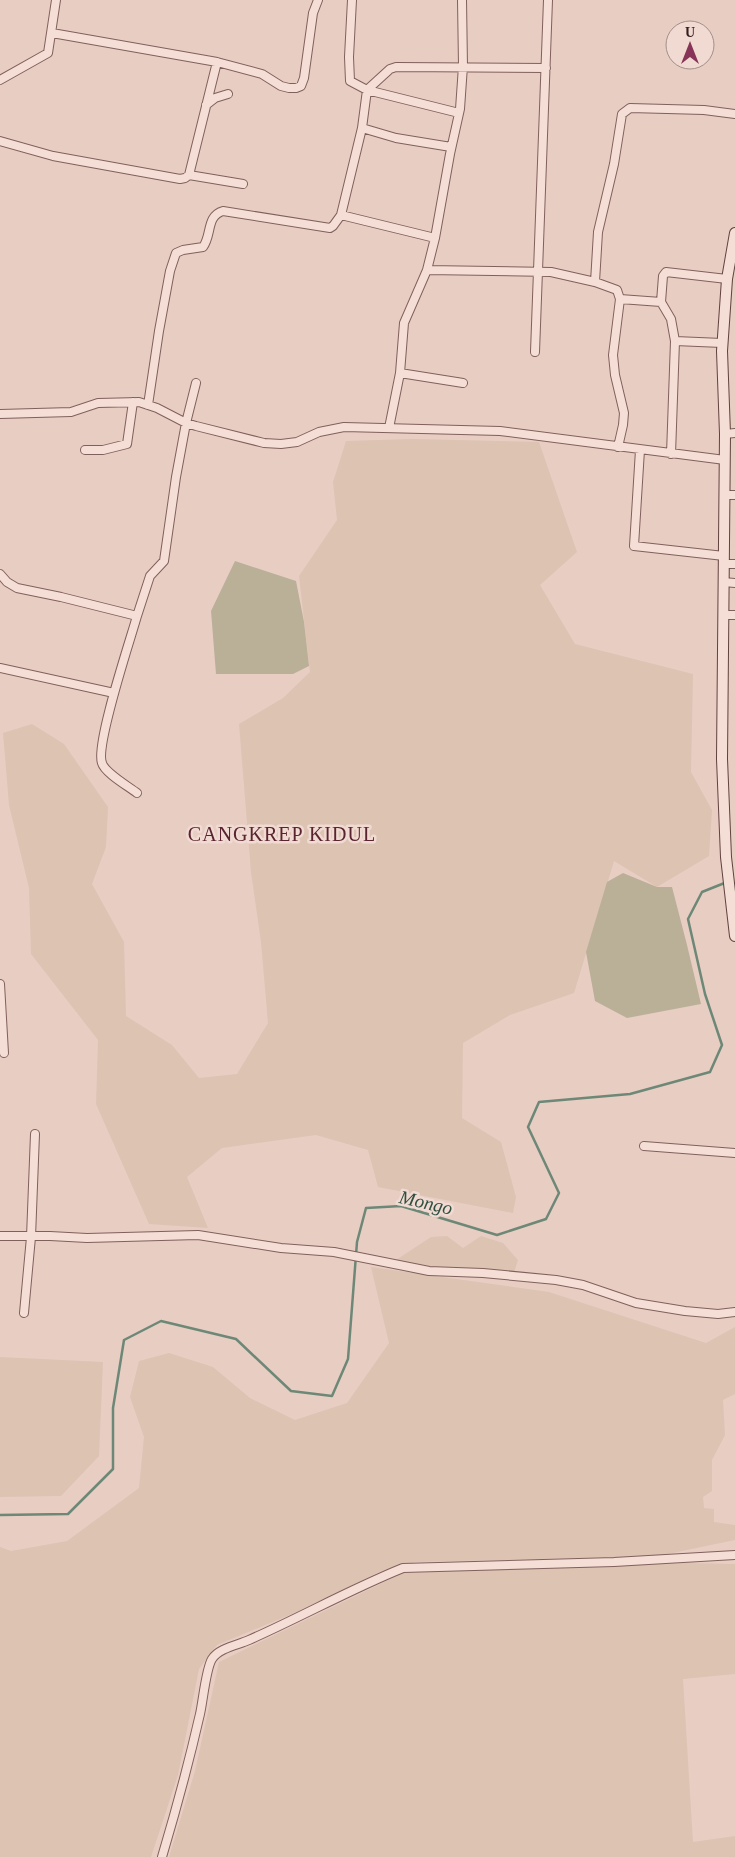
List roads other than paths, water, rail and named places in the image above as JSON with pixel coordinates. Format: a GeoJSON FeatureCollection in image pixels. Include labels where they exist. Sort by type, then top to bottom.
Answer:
{"type":"FeatureCollection","features":[{"type":"Feature","properties":{"kind":"main road"},"geometry":{"type":"LineString","coordinates":[[735,233],[728,279],[722,343],[730,433],[724,460],[722,759],[726,857],[735,936]]}},
{"type":"Feature","properties":{"kind":"street"},"geometry":{"type":"LineString","coordinates":[[0,80],[48,53],[56,0]]}},
{"type":"Feature","properties":{"kind":"street"},"geometry":{"type":"LineString","coordinates":[[52,33],[217,62],[262,74],[281,86],[296,88],[301,86],[304,78],[313,13],[318,0]]}},
{"type":"Feature","properties":{"kind":"street"},"geometry":{"type":"LineString","coordinates":[[352,0],[349,57],[350,79],[352,83],[366,90],[459,113]]}},
{"type":"Feature","properties":{"kind":"street"},"geometry":{"type":"LineString","coordinates":[[389,428],[400,373],[404,323],[427,270],[459,113],[463,66],[462,0]]}},
{"type":"Feature","properties":{"kind":"street"},"geometry":{"type":"LineString","coordinates":[[535,352],[548,0]]}},
{"type":"Feature","properties":{"kind":"street"},"geometry":{"type":"LineString","coordinates":[[189,175],[217,62]]}},
{"type":"Feature","properties":{"kind":"street"},"geometry":{"type":"LineString","coordinates":[[148,405],[170,271],[176,253],[203,247],[212,219],[218,213],[223,212],[330,228],[334,226],[341,215],[362,128],[366,90],[394,67],[546,68]]}},
{"type":"Feature","properties":{"kind":"street"},"geometry":{"type":"LineString","coordinates":[[206,105],[215,98],[228,94]]}},
{"type":"Feature","properties":{"kind":"street"},"geometry":{"type":"LineString","coordinates":[[595,282],[598,232],[614,164],[622,114],[630,108],[704,110],[735,114]]}},
{"type":"Feature","properties":{"kind":"street"},"geometry":{"type":"LineString","coordinates":[[362,128],[396,138],[451,147]]}},
{"type":"Feature","properties":{"kind":"street"},"geometry":{"type":"LineString","coordinates":[[0,141],[63,158],[180,179],[189,175],[243,184]]}},
{"type":"Feature","properties":{"kind":"street"},"geometry":{"type":"LineString","coordinates":[[341,215],[435,238]]}},
{"type":"Feature","properties":{"kind":"street"},"geometry":{"type":"LineString","coordinates":[[427,270],[562,274],[595,282],[617,290],[620,299],[613,355],[615,375],[624,413],[618,447]]}},
{"type":"Feature","properties":{"kind":"street"},"geometry":{"type":"LineString","coordinates":[[671,454],[675,341],[671,319],[661,302],[663,276],[666,272],[728,279]]}},
{"type":"Feature","properties":{"kind":"street"},"geometry":{"type":"LineString","coordinates":[[620,299],[661,302]]}},
{"type":"Feature","properties":{"kind":"street"},"geometry":{"type":"LineString","coordinates":[[675,341],[722,343]]}},
{"type":"Feature","properties":{"kind":"street"},"geometry":{"type":"LineString","coordinates":[[400,373],[463,383]]}},
{"type":"Feature","properties":{"kind":"street"},"geometry":{"type":"LineString","coordinates":[[137,793],[105,769],[101,762],[102,747],[114,693],[150,576],[164,561],[176,477],[196,383]]}},
{"type":"Feature","properties":{"kind":"street"},"geometry":{"type":"LineString","coordinates":[[85,450],[104,450],[127,444],[133,402]]}},
{"type":"Feature","properties":{"kind":"street"},"geometry":{"type":"LineString","coordinates":[[0,414],[71,412],[98,404],[133,402],[148,405],[186,423],[264,443],[281,444],[297,442],[319,432],[344,427],[500,432],[724,460]]}},
{"type":"Feature","properties":{"kind":"street"},"geometry":{"type":"LineString","coordinates":[[640,450],[634,546],[724,560],[735,564]]}},
{"type":"Feature","properties":{"kind":"street"},"geometry":{"type":"LineString","coordinates":[[724,495],[735,495]]}},
{"type":"Feature","properties":{"kind":"street"},"geometry":{"type":"LineString","coordinates":[[0,574],[17,588],[137,616]]}},
{"type":"Feature","properties":{"kind":"street"},"geometry":{"type":"LineString","coordinates":[[723,582],[735,583]]}},
{"type":"Feature","properties":{"kind":"street"},"geometry":{"type":"LineString","coordinates":[[723,615],[735,614]]}},
{"type":"Feature","properties":{"kind":"street"},"geometry":{"type":"LineString","coordinates":[[0,668],[114,693]]}},
{"type":"Feature","properties":{"kind":"street"},"geometry":{"type":"LineString","coordinates":[[0,984],[4,1053]]}},
{"type":"Feature","properties":{"kind":"street"},"geometry":{"type":"LineString","coordinates":[[24,1313],[31,1236],[35,1134]]}},
{"type":"Feature","properties":{"kind":"street"},"geometry":{"type":"LineString","coordinates":[[644,1146],[735,1153]]}},
{"type":"Feature","properties":{"kind":"street"},"geometry":{"type":"LineString","coordinates":[[0,1236],[87,1238],[198,1235],[281,1248],[334,1252],[430,1271],[483,1273],[556,1280],[583,1285],[636,1303],[685,1311],[718,1314],[735,1312]]}},
{"type":"Feature","properties":{"kind":"street"},"geometry":{"type":"LineString","coordinates":[[162,1857],[203,1704],[208,1669],[213,1658],[223,1651],[403,1568],[614,1562],[735,1555]]}},
{"type":"Feature","properties":{"kind":"waterway","name":"Mongo"},"geometry":{"type":"LineString","coordinates":[[0,1515],[68,1514],[113,1469],[113,1408],[124,1340],[161,1321],[236,1339],[291,1391],[332,1396],[348,1359],[357,1242],[366,1208],[401,1206],[497,1235],[546,1219],[559,1193],[528,1127],[539,1102],[630,1094],[710,1072],[722,1045],[705,994],[688,919],[702,892],[727,882]]}},
{"type":"Feature","properties":{"kind":"district","name":"CANGKREP KIDUL"},"geometry":{"type":"Point","coordinates":[282,834]}}]}
